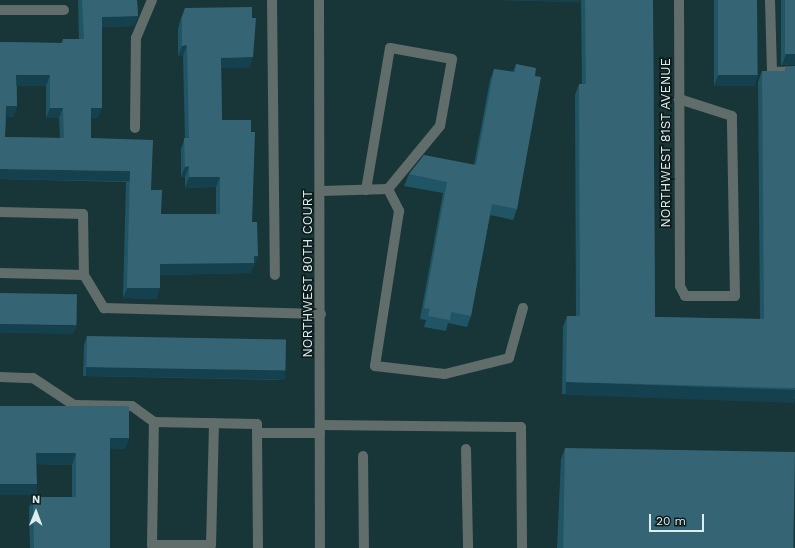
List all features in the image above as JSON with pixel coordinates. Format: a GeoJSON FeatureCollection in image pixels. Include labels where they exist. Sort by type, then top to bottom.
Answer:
{"type":"FeatureCollection","features":[{"type":"Feature","properties":{"kind":"street"},"geometry":{"type":"LineString","coordinates":[[135,128],[136,38],[152,0]]}},
{"type":"Feature","properties":{"kind":"street"},"geometry":{"type":"LineString","coordinates":[[272,0],[275,275]]}},
{"type":"Feature","properties":{"kind":"street","name":"NORTHWEST 80TH COURT"},"geometry":{"type":"LineString","coordinates":[[319,0],[321,191],[320,548]]}},
{"type":"Feature","properties":{"kind":"street","name":"NORTHWEST 81ST AVENUE"},"geometry":{"type":"LineString","coordinates":[[679,0],[679,99],[680,286],[685,296],[735,296],[732,116],[679,99]]}},
{"type":"Feature","properties":{"kind":"street"},"geometry":{"type":"LineString","coordinates":[[770,0],[772,72],[795,71]]}},
{"type":"Feature","properties":{"kind":"street"},"geometry":{"type":"LineString","coordinates":[[0,10],[64,10]]}},
{"type":"Feature","properties":{"kind":"street"},"geometry":{"type":"LineString","coordinates":[[321,191],[366,190],[388,189],[440,126],[452,59],[390,48],[366,190]]}},
{"type":"Feature","properties":{"kind":"street"},"geometry":{"type":"LineString","coordinates":[[388,189],[399,211],[375,366],[445,374],[509,358],[523,308]]}},
{"type":"Feature","properties":{"kind":"street"},"geometry":{"type":"LineString","coordinates":[[0,212],[83,214],[84,274],[104,308],[321,314]]}},
{"type":"Feature","properties":{"kind":"street"},"geometry":{"type":"LineString","coordinates":[[0,273],[84,274]]}},
{"type":"Feature","properties":{"kind":"street"},"geometry":{"type":"LineString","coordinates":[[0,377],[33,378],[74,404],[132,406],[154,422],[257,424],[258,548]]}},
{"type":"Feature","properties":{"kind":"street"},"geometry":{"type":"LineString","coordinates":[[154,422],[152,545],[212,545],[214,423]]}},
{"type":"Feature","properties":{"kind":"street"},"geometry":{"type":"LineString","coordinates":[[257,433],[320,429],[521,427],[522,548]]}},
{"type":"Feature","properties":{"kind":"street"},"geometry":{"type":"LineString","coordinates":[[466,449],[468,548]]}},
{"type":"Feature","properties":{"kind":"street"},"geometry":{"type":"LineString","coordinates":[[362,456],[364,548]]}},
{"type":"Feature","properties":{"kind":"building"},"geometry":{"type":"Polygon","coordinates":[[[82,0],[137,0],[138,16],[102,17],[102,108],[91,108],[91,138],[153,140],[151,190],[162,190],[161,214],[220,214],[220,177],[189,177],[189,166],[185,167],[184,138],[189,138],[187,45],[182,46],[182,18],[185,8],[252,7],[252,18],[256,18],[253,57],[221,58],[222,120],[251,120],[251,132],[255,132],[252,222],[257,222],[258,256],[254,256],[254,263],[160,264],[160,288],[127,288],[130,171],[0,169],[0,42],[63,43],[63,39],[84,39],[82,0]],[[16,75],[17,106],[6,106],[5,137],[64,138],[63,108],[50,108],[50,75],[16,75]]]}},
{"type":"Feature","properties":{"kind":"building"},"geometry":{"type":"Polygon","coordinates":[[[585,0],[653,0],[655,317],[764,319],[762,71],[786,71],[786,67],[795,66],[795,388],[566,382],[567,316],[580,316],[579,84],[586,84],[585,0]]]}},
{"type":"Feature","properties":{"kind":"building"},"geometry":{"type":"Polygon","coordinates":[[[718,0],[757,0],[757,75],[718,75],[718,0]]]}},
{"type":"Feature","properties":{"kind":"building"},"geometry":{"type":"Polygon","coordinates":[[[785,0],[795,0],[795,54],[785,54],[785,0]]]}},
{"type":"Feature","properties":{"kind":"building"},"geometry":{"type":"Polygon","coordinates":[[[516,64],[536,68],[535,76],[541,77],[517,209],[492,204],[471,316],[451,312],[450,320],[428,316],[430,309],[424,308],[447,182],[409,174],[424,155],[476,165],[494,69],[515,72],[516,64]]]}},
{"type":"Feature","properties":{"kind":"building"},"geometry":{"type":"Polygon","coordinates":[[[0,293],[77,294],[76,325],[0,324],[0,293]]]}},
{"type":"Feature","properties":{"kind":"building"},"geometry":{"type":"Polygon","coordinates":[[[87,336],[286,339],[285,370],[86,367],[87,336]]]}},
{"type":"Feature","properties":{"kind":"building"},"geometry":{"type":"Polygon","coordinates":[[[0,406],[129,406],[129,438],[110,438],[110,548],[34,548],[33,497],[76,497],[76,453],[36,453],[37,484],[0,484],[0,406]]]}},
{"type":"Feature","properties":{"kind":"building"},"geometry":{"type":"Polygon","coordinates":[[[565,448],[795,452],[793,548],[563,548],[565,448]]]}}]}
